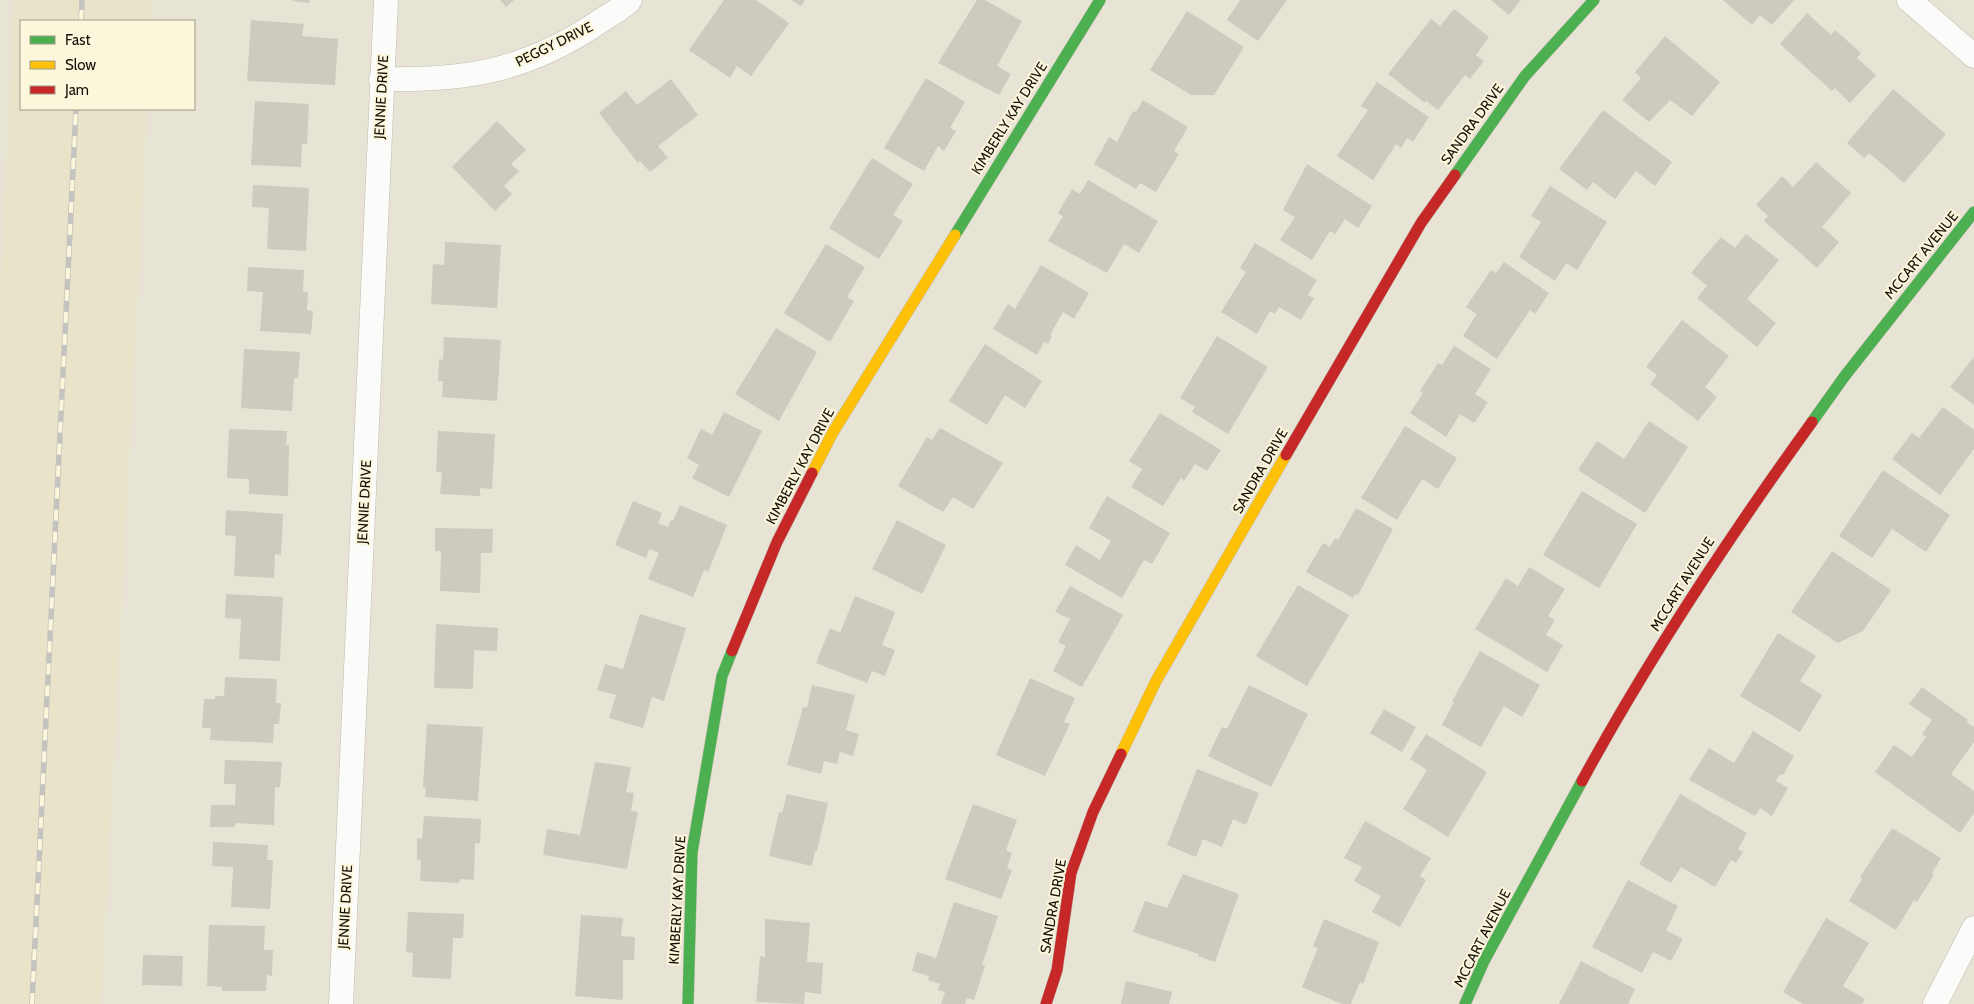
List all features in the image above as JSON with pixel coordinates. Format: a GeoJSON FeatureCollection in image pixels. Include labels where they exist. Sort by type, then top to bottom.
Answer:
{"type":"FeatureCollection","features":[{"type":"Feature","properties":{"kind":"street","name":"JENNIE DRIVE"},"geometry":{"type":"LineString","coordinates":[[341,1004],[386,0]]}},
{"type":"Feature","properties":{"kind":"street","name":"PEGGY DRIVE"},"geometry":{"type":"LineString","coordinates":[[382,79],[429,80],[490,72],[530,59],[580,34],[630,0]]}},
{"type":"Feature","properties":{"kind":"street","name":"KIMBERLY KAY DRIVE"},"geometry":{"type":"LineString","coordinates":[[688,1004],[692,852],[722,676],[751,602],[777,542],[833,432],[1100,0]]}},
{"type":"Feature","properties":{"kind":"street","name":"SANDRA DRIVE"},"geometry":{"type":"LineString","coordinates":[[1046,1004],[1057,970],[1071,873],[1092,812],[1156,681],[1421,222],[1525,76],[1594,0]]}},
{"type":"Feature","properties":{"kind":"street"},"geometry":{"type":"LineString","coordinates":[[1909,0],[1974,56]]}},
{"type":"Feature","properties":{"kind":"street","name":"MCCART AVENUE"},"geometry":{"type":"LineString","coordinates":[[1466,1004],[1484,961],[1613,724],[1728,540],[1844,377],[1974,212]]}},
{"type":"Feature","properties":{"kind":"street"},"geometry":{"type":"LineString","coordinates":[[1935,1004],[1974,928]]}},
{"type":"Feature","properties":{"kind":"shaded area"},"geometry":{"type":"Polygon","coordinates":[[[14,0],[153,0],[152,20],[20,20],[20,110],[147,110],[101,1004],[0,1004],[0,301],[14,0]]]}},
{"type":"Feature","properties":{"kind":"building"},"geometry":{"type":"Polygon","coordinates":[[[310,0],[310,3],[292,1],[310,0]]]}},
{"type":"Feature","properties":{"kind":"building"},"geometry":{"type":"Polygon","coordinates":[[[500,0],[514,0],[506,7],[500,0]]]}},
{"type":"Feature","properties":{"kind":"building"},"geometry":{"type":"Polygon","coordinates":[[[724,0],[756,0],[789,23],[751,76],[737,66],[730,78],[689,50],[724,0]]]}},
{"type":"Feature","properties":{"kind":"building"},"geometry":{"type":"Polygon","coordinates":[[[791,0],[805,0],[801,6],[791,0]]]}},
{"type":"Feature","properties":{"kind":"building"},"geometry":{"type":"Polygon","coordinates":[[[977,0],[985,0],[1022,21],[997,66],[1011,74],[999,95],[938,63],[977,0]]]}},
{"type":"Feature","properties":{"kind":"building"},"geometry":{"type":"Polygon","coordinates":[[[1240,0],[1287,0],[1258,41],[1227,20],[1240,0]]]}},
{"type":"Feature","properties":{"kind":"building"},"geometry":{"type":"Polygon","coordinates":[[[1491,0],[1521,0],[1509,15],[1491,0]]]}},
{"type":"Feature","properties":{"kind":"building"},"geometry":{"type":"Polygon","coordinates":[[[1723,0],[1794,0],[1772,25],[1760,15],[1752,25],[1723,0]]]}},
{"type":"Feature","properties":{"kind":"building"},"geometry":{"type":"Polygon","coordinates":[[[1454,9],[1489,37],[1476,55],[1484,61],[1470,79],[1465,75],[1438,110],[1426,101],[1425,103],[1388,74],[1431,19],[1440,26],[1454,9]]]}},
{"type":"Feature","properties":{"kind":"building"},"geometry":{"type":"Polygon","coordinates":[[[1187,11],[1244,47],[1214,95],[1191,95],[1150,70],[1187,11]]]}},
{"type":"Feature","properties":{"kind":"building"},"geometry":{"type":"Polygon","coordinates":[[[1807,13],[1831,35],[1835,30],[1861,53],[1857,58],[1876,75],[1850,103],[1835,88],[1832,91],[1780,44],[1807,13]]]}},
{"type":"Feature","properties":{"kind":"building"},"geometry":{"type":"Polygon","coordinates":[[[251,20],[304,24],[302,36],[338,39],[335,85],[247,81],[251,20]]]}},
{"type":"Feature","properties":{"kind":"building"},"geometry":{"type":"Polygon","coordinates":[[[1665,36],[1720,82],[1692,116],[1670,100],[1649,122],[1622,100],[1641,78],[1635,72],[1665,36]]]}},
{"type":"Feature","properties":{"kind":"building"},"geometry":{"type":"Polygon","coordinates":[[[926,78],[965,102],[950,128],[956,131],[944,151],[938,146],[924,171],[884,148],[926,78]]]}},
{"type":"Feature","properties":{"kind":"building"},"geometry":{"type":"Polygon","coordinates":[[[671,79],[698,115],[658,146],[668,158],[650,172],[640,161],[638,163],[599,113],[626,91],[637,105],[671,79]]]}},
{"type":"Feature","properties":{"kind":"building"},"geometry":{"type":"Polygon","coordinates":[[[1377,82],[1429,117],[1413,142],[1407,138],[1401,148],[1396,144],[1373,180],[1337,156],[1368,110],[1361,106],[1377,82]]]}},
{"type":"Feature","properties":{"kind":"building"},"geometry":{"type":"Polygon","coordinates":[[[1893,89],[1946,134],[1904,183],[1869,153],[1864,158],[1847,143],[1893,89]]]}},
{"type":"Feature","properties":{"kind":"building"},"geometry":{"type":"Polygon","coordinates":[[[1143,100],[1188,127],[1174,151],[1179,154],[1156,192],[1140,183],[1136,189],[1094,164],[1109,137],[1117,142],[1133,111],[1136,112],[1143,100]]]}},
{"type":"Feature","properties":{"kind":"building"},"geometry":{"type":"Polygon","coordinates":[[[255,101],[309,104],[307,144],[302,144],[301,167],[251,165],[255,101]]]}},
{"type":"Feature","properties":{"kind":"building"},"geometry":{"type":"Polygon","coordinates":[[[1603,110],[1672,162],[1655,186],[1636,171],[1615,199],[1593,182],[1587,190],[1559,169],[1603,110]]]}},
{"type":"Feature","properties":{"kind":"building"},"geometry":{"type":"Polygon","coordinates":[[[497,121],[526,150],[511,164],[519,171],[504,186],[512,194],[495,211],[452,167],[497,121]]]}},
{"type":"Feature","properties":{"kind":"building"},"geometry":{"type":"Polygon","coordinates":[[[872,158],[913,184],[893,215],[903,221],[879,259],[829,228],[872,158]]]}},
{"type":"Feature","properties":{"kind":"building"},"geometry":{"type":"Polygon","coordinates":[[[1816,162],[1851,193],[1822,227],[1839,242],[1817,268],[1764,221],[1768,216],[1756,205],[1782,176],[1793,187],[1816,162]]]}},
{"type":"Feature","properties":{"kind":"building"},"geometry":{"type":"Polygon","coordinates":[[[1307,164],[1372,206],[1358,228],[1345,219],[1335,234],[1330,231],[1312,260],[1280,240],[1295,217],[1283,210],[1307,164]]]}},
{"type":"Feature","properties":{"kind":"building"},"geometry":{"type":"Polygon","coordinates":[[[1088,180],[1158,221],[1139,253],[1124,244],[1107,273],[1048,241],[1063,216],[1058,213],[1072,189],[1080,194],[1088,180]]]}},
{"type":"Feature","properties":{"kind":"building"},"geometry":{"type":"Polygon","coordinates":[[[253,185],[309,188],[306,251],[267,249],[269,208],[252,207],[253,185]]]}},
{"type":"Feature","properties":{"kind":"building"},"geometry":{"type":"Polygon","coordinates":[[[1550,186],[1607,222],[1577,270],[1566,263],[1555,281],[1519,257],[1541,222],[1531,216],[1550,186]]]}},
{"type":"Feature","properties":{"kind":"building"},"geometry":{"type":"Polygon","coordinates":[[[1746,234],[1779,260],[1747,299],[1776,323],[1757,347],[1697,298],[1707,286],[1691,273],[1721,237],[1735,248],[1746,234]]]}},
{"type":"Feature","properties":{"kind":"building"},"geometry":{"type":"Polygon","coordinates":[[[445,242],[501,245],[497,308],[431,304],[433,264],[444,265],[445,242]]]}},
{"type":"Feature","properties":{"kind":"building"},"geometry":{"type":"Polygon","coordinates":[[[1255,243],[1317,280],[1308,295],[1314,298],[1301,320],[1279,307],[1275,314],[1270,311],[1257,334],[1221,312],[1246,272],[1240,268],[1255,243]]]}},
{"type":"Feature","properties":{"kind":"building"},"geometry":{"type":"Polygon","coordinates":[[[826,244],[865,267],[847,297],[854,301],[830,342],[784,313],[826,244]]]}},
{"type":"Feature","properties":{"kind":"building"},"geometry":{"type":"Polygon","coordinates":[[[1504,262],[1549,293],[1535,314],[1530,310],[1497,359],[1463,336],[1477,314],[1466,307],[1491,270],[1496,273],[1504,262]]]}},
{"type":"Feature","properties":{"kind":"building"},"geometry":{"type":"Polygon","coordinates":[[[1041,265],[1089,293],[1074,319],[1063,312],[1050,335],[1052,336],[1048,344],[1044,342],[1037,355],[993,329],[1008,304],[1015,309],[1041,265]]]}},
{"type":"Feature","properties":{"kind":"building"},"geometry":{"type":"Polygon","coordinates":[[[248,267],[304,270],[303,292],[308,292],[307,310],[313,311],[311,334],[260,331],[263,292],[247,291],[248,267]]]}},
{"type":"Feature","properties":{"kind":"building"},"geometry":{"type":"Polygon","coordinates":[[[1682,320],[1729,356],[1705,387],[1717,397],[1698,421],[1650,384],[1657,375],[1646,367],[1682,320]]]}},
{"type":"Feature","properties":{"kind":"building"},"geometry":{"type":"Polygon","coordinates":[[[776,328],[817,352],[779,421],[735,394],[776,328]]]}},
{"type":"Feature","properties":{"kind":"building"},"geometry":{"type":"Polygon","coordinates":[[[1217,336],[1268,367],[1228,434],[1192,412],[1195,407],[1180,398],[1217,336]]]}},
{"type":"Feature","properties":{"kind":"building"},"geometry":{"type":"Polygon","coordinates":[[[444,337],[501,340],[497,401],[442,397],[443,381],[438,381],[439,359],[443,360],[444,337]]]}},
{"type":"Feature","properties":{"kind":"building"},"geometry":{"type":"Polygon","coordinates":[[[985,344],[1042,381],[1025,408],[1005,395],[987,425],[949,401],[985,344]]]}},
{"type":"Feature","properties":{"kind":"building"},"geometry":{"type":"Polygon","coordinates":[[[1454,346],[1491,369],[1475,394],[1488,402],[1474,423],[1460,414],[1446,437],[1410,413],[1423,393],[1420,391],[1438,363],[1442,365],[1454,346]]]}},
{"type":"Feature","properties":{"kind":"building"},"geometry":{"type":"Polygon","coordinates":[[[244,349],[300,352],[298,378],[294,378],[292,411],[241,408],[244,349]]]}},
{"type":"Feature","properties":{"kind":"building"},"geometry":{"type":"Polygon","coordinates":[[[1974,357],[1974,405],[1950,387],[1974,357]]]}},
{"type":"Feature","properties":{"kind":"building"},"geometry":{"type":"Polygon","coordinates":[[[1943,407],[1974,430],[1974,449],[1940,495],[1892,459],[1912,433],[1919,438],[1943,407]]]}},
{"type":"Feature","properties":{"kind":"building"},"geometry":{"type":"Polygon","coordinates":[[[724,412],[762,431],[729,497],[692,478],[699,465],[687,458],[701,429],[712,435],[724,412]]]}},
{"type":"Feature","properties":{"kind":"building"},"geometry":{"type":"Polygon","coordinates":[[[1160,413],[1221,450],[1207,471],[1195,464],[1184,481],[1181,478],[1163,506],[1131,487],[1142,469],[1129,461],[1160,413]]]}},
{"type":"Feature","properties":{"kind":"building"},"geometry":{"type":"Polygon","coordinates":[[[1649,421],[1688,447],[1645,513],[1578,470],[1597,441],[1624,459],[1649,421]]]}},
{"type":"Feature","properties":{"kind":"building"},"geometry":{"type":"Polygon","coordinates":[[[1405,426],[1457,458],[1438,489],[1422,479],[1397,520],[1361,498],[1405,426]]]}},
{"type":"Feature","properties":{"kind":"building"},"geometry":{"type":"Polygon","coordinates":[[[940,428],[1003,463],[973,509],[953,497],[943,512],[898,486],[927,437],[932,440],[940,428]]]}},
{"type":"Feature","properties":{"kind":"building"},"geometry":{"type":"Polygon","coordinates":[[[229,429],[287,431],[286,445],[289,445],[288,496],[249,494],[249,479],[227,478],[229,429]]]}},
{"type":"Feature","properties":{"kind":"building"},"geometry":{"type":"Polygon","coordinates":[[[438,431],[495,434],[492,489],[480,488],[480,496],[440,494],[442,472],[436,472],[438,431]]]}},
{"type":"Feature","properties":{"kind":"building"},"geometry":{"type":"Polygon","coordinates":[[[1883,470],[1950,515],[1926,552],[1892,529],[1872,558],[1839,536],[1883,470]]]}},
{"type":"Feature","properties":{"kind":"building"},"geometry":{"type":"Polygon","coordinates":[[[1582,491],[1637,524],[1599,588],[1543,555],[1582,491]]]}},
{"type":"Feature","properties":{"kind":"building"},"geometry":{"type":"Polygon","coordinates":[[[1107,496],[1170,533],[1152,564],[1144,560],[1122,598],[1065,565],[1076,545],[1100,560],[1111,541],[1089,528],[1107,496]]]}},
{"type":"Feature","properties":{"kind":"building"},"geometry":{"type":"Polygon","coordinates":[[[633,501],[662,513],[658,523],[668,527],[671,520],[673,521],[680,505],[727,525],[708,572],[704,570],[693,597],[648,579],[659,553],[649,549],[646,558],[615,545],[633,501]]]}},
{"type":"Feature","properties":{"kind":"building"},"geometry":{"type":"Polygon","coordinates":[[[1356,508],[1393,529],[1358,595],[1355,594],[1353,598],[1306,572],[1323,543],[1330,547],[1335,538],[1338,540],[1356,508]]]}},
{"type":"Feature","properties":{"kind":"building"},"geometry":{"type":"Polygon","coordinates":[[[226,510],[283,514],[281,555],[275,554],[274,578],[234,576],[236,536],[225,535],[226,510]]]}},
{"type":"Feature","properties":{"kind":"building"},"geometry":{"type":"Polygon","coordinates":[[[897,520],[946,545],[922,594],[872,569],[897,520]]]}},
{"type":"Feature","properties":{"kind":"building"},"geometry":{"type":"Polygon","coordinates":[[[435,528],[493,529],[492,553],[481,553],[480,593],[440,591],[441,551],[435,551],[435,528]]]}},
{"type":"Feature","properties":{"kind":"building"},"geometry":{"type":"Polygon","coordinates":[[[1832,551],[1891,590],[1863,631],[1838,643],[1791,612],[1832,551]]]}},
{"type":"Feature","properties":{"kind":"building"},"geometry":{"type":"Polygon","coordinates":[[[1529,567],[1565,589],[1548,616],[1555,620],[1546,635],[1563,645],[1547,672],[1475,629],[1506,578],[1518,586],[1529,567]]]}},
{"type":"Feature","properties":{"kind":"building"},"geometry":{"type":"Polygon","coordinates":[[[1298,585],[1349,615],[1307,686],[1256,656],[1298,585]]]}},
{"type":"Feature","properties":{"kind":"building"},"geometry":{"type":"Polygon","coordinates":[[[1070,586],[1123,615],[1082,687],[1053,671],[1066,646],[1058,642],[1070,619],[1055,612],[1070,586]]]}},
{"type":"Feature","properties":{"kind":"building"},"geometry":{"type":"Polygon","coordinates":[[[226,594],[283,597],[280,661],[239,659],[241,619],[225,618],[226,594]]]}},
{"type":"Feature","properties":{"kind":"building"},"geometry":{"type":"Polygon","coordinates":[[[855,596],[895,612],[882,645],[895,650],[885,676],[872,671],[867,683],[816,663],[830,628],[840,633],[855,596]]]}},
{"type":"Feature","properties":{"kind":"building"},"geometry":{"type":"Polygon","coordinates":[[[640,614],[686,628],[664,701],[652,697],[643,728],[609,718],[616,695],[597,690],[605,664],[623,669],[640,614]]]}},
{"type":"Feature","properties":{"kind":"building"},"geometry":{"type":"Polygon","coordinates":[[[436,624],[498,628],[497,651],[474,650],[473,689],[434,688],[436,624]]]}},
{"type":"Feature","properties":{"kind":"building"},"geometry":{"type":"Polygon","coordinates":[[[1778,633],[1816,656],[1800,681],[1822,695],[1800,732],[1740,696],[1778,633]]]}},
{"type":"Feature","properties":{"kind":"building"},"geometry":{"type":"Polygon","coordinates":[[[1480,651],[1540,685],[1522,717],[1504,706],[1481,747],[1442,725],[1454,702],[1452,701],[1480,651]]]}},
{"type":"Feature","properties":{"kind":"building"},"geometry":{"type":"Polygon","coordinates":[[[225,677],[277,679],[276,703],[281,703],[279,724],[274,724],[273,743],[210,740],[211,728],[202,728],[204,699],[215,699],[215,696],[224,696],[225,677]]]}},
{"type":"Feature","properties":{"kind":"building"},"geometry":{"type":"Polygon","coordinates":[[[1030,678],[1075,698],[1064,722],[1070,724],[1045,776],[996,755],[1030,678]]]}},
{"type":"Feature","properties":{"kind":"building"},"geometry":{"type":"Polygon","coordinates":[[[812,685],[855,695],[846,730],[859,734],[853,756],[840,752],[837,764],[824,761],[821,774],[787,765],[803,707],[807,708],[812,685]]]}},
{"type":"Feature","properties":{"kind":"building"},"geometry":{"type":"Polygon","coordinates":[[[1249,685],[1308,714],[1271,787],[1208,756],[1222,727],[1227,729],[1249,685]]]}},
{"type":"Feature","properties":{"kind":"building"},"geometry":{"type":"Polygon","coordinates":[[[1922,687],[1968,720],[1966,722],[1974,727],[1974,742],[1951,774],[1974,791],[1974,813],[1960,833],[1875,772],[1894,745],[1912,757],[1926,737],[1922,734],[1932,720],[1909,704],[1922,687]]]}},
{"type":"Feature","properties":{"kind":"building"},"geometry":{"type":"Polygon","coordinates":[[[1384,709],[1416,727],[1402,752],[1370,733],[1384,709]]]}},
{"type":"Feature","properties":{"kind":"building"},"geometry":{"type":"Polygon","coordinates":[[[427,724],[483,727],[478,801],[425,797],[426,788],[423,787],[427,724]]]}},
{"type":"Feature","properties":{"kind":"building"},"geometry":{"type":"Polygon","coordinates":[[[1753,731],[1794,756],[1783,775],[1780,774],[1776,781],[1788,788],[1772,816],[1760,808],[1755,816],[1689,780],[1709,748],[1734,763],[1753,731]]]}},
{"type":"Feature","properties":{"kind":"building"},"geometry":{"type":"Polygon","coordinates":[[[1426,734],[1487,772],[1448,837],[1403,809],[1427,770],[1410,759],[1426,734]]]}},
{"type":"Feature","properties":{"kind":"building"},"geometry":{"type":"Polygon","coordinates":[[[225,760],[282,762],[280,787],[275,787],[274,825],[235,823],[235,827],[210,827],[211,805],[235,805],[236,784],[224,784],[225,760]]]}},
{"type":"Feature","properties":{"kind":"building"},"geometry":{"type":"Polygon","coordinates":[[[595,762],[631,767],[626,792],[634,793],[631,811],[638,812],[627,869],[543,855],[547,829],[580,835],[595,762]]]}},
{"type":"Feature","properties":{"kind":"building"},"geometry":{"type":"Polygon","coordinates":[[[1197,769],[1259,793],[1246,825],[1233,819],[1222,847],[1203,839],[1196,857],[1167,845],[1197,769]]]}},
{"type":"Feature","properties":{"kind":"building"},"geometry":{"type":"Polygon","coordinates":[[[787,794],[828,803],[812,866],[769,856],[779,812],[782,813],[787,794]]]}},
{"type":"Feature","properties":{"kind":"building"},"geometry":{"type":"Polygon","coordinates":[[[1680,794],[1747,833],[1738,849],[1743,852],[1736,863],[1731,860],[1715,887],[1681,867],[1671,883],[1639,864],[1680,794]]]}},
{"type":"Feature","properties":{"kind":"building"},"geometry":{"type":"Polygon","coordinates":[[[973,804],[1017,820],[1006,850],[1012,853],[1007,868],[1012,870],[1001,899],[945,879],[973,804]]]}},
{"type":"Feature","properties":{"kind":"building"},"geometry":{"type":"Polygon","coordinates":[[[424,816],[481,819],[480,843],[475,843],[474,880],[460,879],[459,883],[420,881],[421,860],[417,860],[417,838],[422,839],[424,816]]]}},
{"type":"Feature","properties":{"kind":"building"},"geometry":{"type":"Polygon","coordinates":[[[1365,821],[1431,858],[1420,876],[1426,880],[1400,927],[1372,912],[1381,896],[1354,881],[1362,867],[1344,858],[1365,821]]]}},
{"type":"Feature","properties":{"kind":"building"},"geometry":{"type":"Polygon","coordinates":[[[1892,828],[1941,858],[1932,873],[1934,875],[1917,902],[1914,900],[1896,930],[1849,901],[1862,879],[1860,877],[1892,828]]]}},
{"type":"Feature","properties":{"kind":"building"},"geometry":{"type":"Polygon","coordinates":[[[213,842],[268,845],[267,860],[273,860],[270,909],[231,907],[233,867],[212,866],[213,842]]]}},
{"type":"Feature","properties":{"kind":"building"},"geometry":{"type":"Polygon","coordinates":[[[1183,874],[1239,894],[1215,962],[1198,956],[1199,954],[1133,932],[1145,901],[1167,908],[1183,874]]]}},
{"type":"Feature","properties":{"kind":"building"},"geometry":{"type":"Polygon","coordinates":[[[1628,880],[1678,906],[1666,930],[1683,939],[1671,961],[1653,952],[1642,973],[1592,947],[1628,880]]]}},
{"type":"Feature","properties":{"kind":"building"},"geometry":{"type":"Polygon","coordinates":[[[954,902],[998,916],[982,965],[985,966],[974,1000],[967,998],[965,1004],[941,1004],[945,992],[938,990],[940,984],[928,980],[929,976],[912,971],[917,952],[936,958],[954,902]]]}},
{"type":"Feature","properties":{"kind":"building"},"geometry":{"type":"Polygon","coordinates":[[[408,912],[464,914],[463,938],[453,938],[451,979],[412,977],[413,953],[406,952],[408,912]]]}},
{"type":"Feature","properties":{"kind":"building"},"geometry":{"type":"Polygon","coordinates":[[[581,915],[623,918],[621,936],[635,937],[634,960],[623,960],[623,1000],[575,996],[581,915]]]}},
{"type":"Feature","properties":{"kind":"building"},"geometry":{"type":"Polygon","coordinates":[[[1826,918],[1869,943],[1843,986],[1865,999],[1862,1004],[1803,1004],[1783,992],[1826,918]]]}},
{"type":"Feature","properties":{"kind":"building"},"geometry":{"type":"Polygon","coordinates":[[[765,919],[810,923],[807,962],[823,963],[821,994],[805,992],[804,1004],[756,1002],[760,956],[765,957],[765,919]]]}},
{"type":"Feature","properties":{"kind":"building"},"geometry":{"type":"Polygon","coordinates":[[[1324,919],[1379,942],[1363,984],[1360,982],[1351,1004],[1342,1004],[1302,987],[1318,948],[1313,946],[1324,919]]]}},
{"type":"Feature","properties":{"kind":"building"},"geometry":{"type":"Polygon","coordinates":[[[209,925],[265,926],[264,950],[273,950],[272,976],[267,975],[266,991],[222,991],[222,987],[207,986],[209,925]]]}},
{"type":"Feature","properties":{"kind":"building"},"geometry":{"type":"Polygon","coordinates":[[[143,955],[183,956],[182,986],[142,985],[143,955]]]}},
{"type":"Feature","properties":{"kind":"building"},"geometry":{"type":"Polygon","coordinates":[[[1581,961],[1635,989],[1628,1004],[1559,1004],[1581,961]]]}},
{"type":"Feature","properties":{"kind":"building"},"geometry":{"type":"Polygon","coordinates":[[[1126,981],[1172,992],[1169,1004],[1121,1004],[1126,981]]]}},
{"type":"Feature","properties":{"kind":"railway"},"geometry":{"type":"LineString","coordinates":[[81,20],[82,0]]}},
{"type":"Feature","properties":{"kind":"railway"},"geometry":{"type":"LineString","coordinates":[[32,1004],[76,110]]}},
{"type":"Feature","properties":{"kind":"traffic: fast"},"geometry":{"type":"LineString","coordinates":[[955,235],[1100,0]]}},
{"type":"Feature","properties":{"kind":"traffic: fast"},"geometry":{"type":"LineString","coordinates":[[1455,175],[1525,76],[1594,0]]}},
{"type":"Feature","properties":{"kind":"traffic: fast"},"geometry":{"type":"LineString","coordinates":[[1812,422],[1844,377],[1974,212]]}},
{"type":"Feature","properties":{"kind":"traffic: fast"},"geometry":{"type":"LineString","coordinates":[[688,1004],[692,852],[722,676],[732,651]]}},
{"type":"Feature","properties":{"kind":"traffic: fast"},"geometry":{"type":"LineString","coordinates":[[1465,1004],[1484,961],[1582,781]]}},
{"type":"Feature","properties":{"kind":"traffic: slow"},"geometry":{"type":"LineString","coordinates":[[812,473],[833,432],[955,235]]}},
{"type":"Feature","properties":{"kind":"traffic: slow"},"geometry":{"type":"LineString","coordinates":[[1121,754],[1156,681],[1286,455]]}},
{"type":"Feature","properties":{"kind":"traffic: jam"},"geometry":{"type":"LineString","coordinates":[[1286,455],[1421,223],[1455,175]]}},
{"type":"Feature","properties":{"kind":"traffic: jam"},"geometry":{"type":"LineString","coordinates":[[1582,781],[1635,688],[1691,598],[1812,422]]}},
{"type":"Feature","properties":{"kind":"traffic: jam"},"geometry":{"type":"LineString","coordinates":[[732,651],[777,542],[812,473]]}},
{"type":"Feature","properties":{"kind":"traffic: jam"},"geometry":{"type":"LineString","coordinates":[[1046,1004],[1057,970],[1071,873],[1093,812],[1121,754]]}}]}
